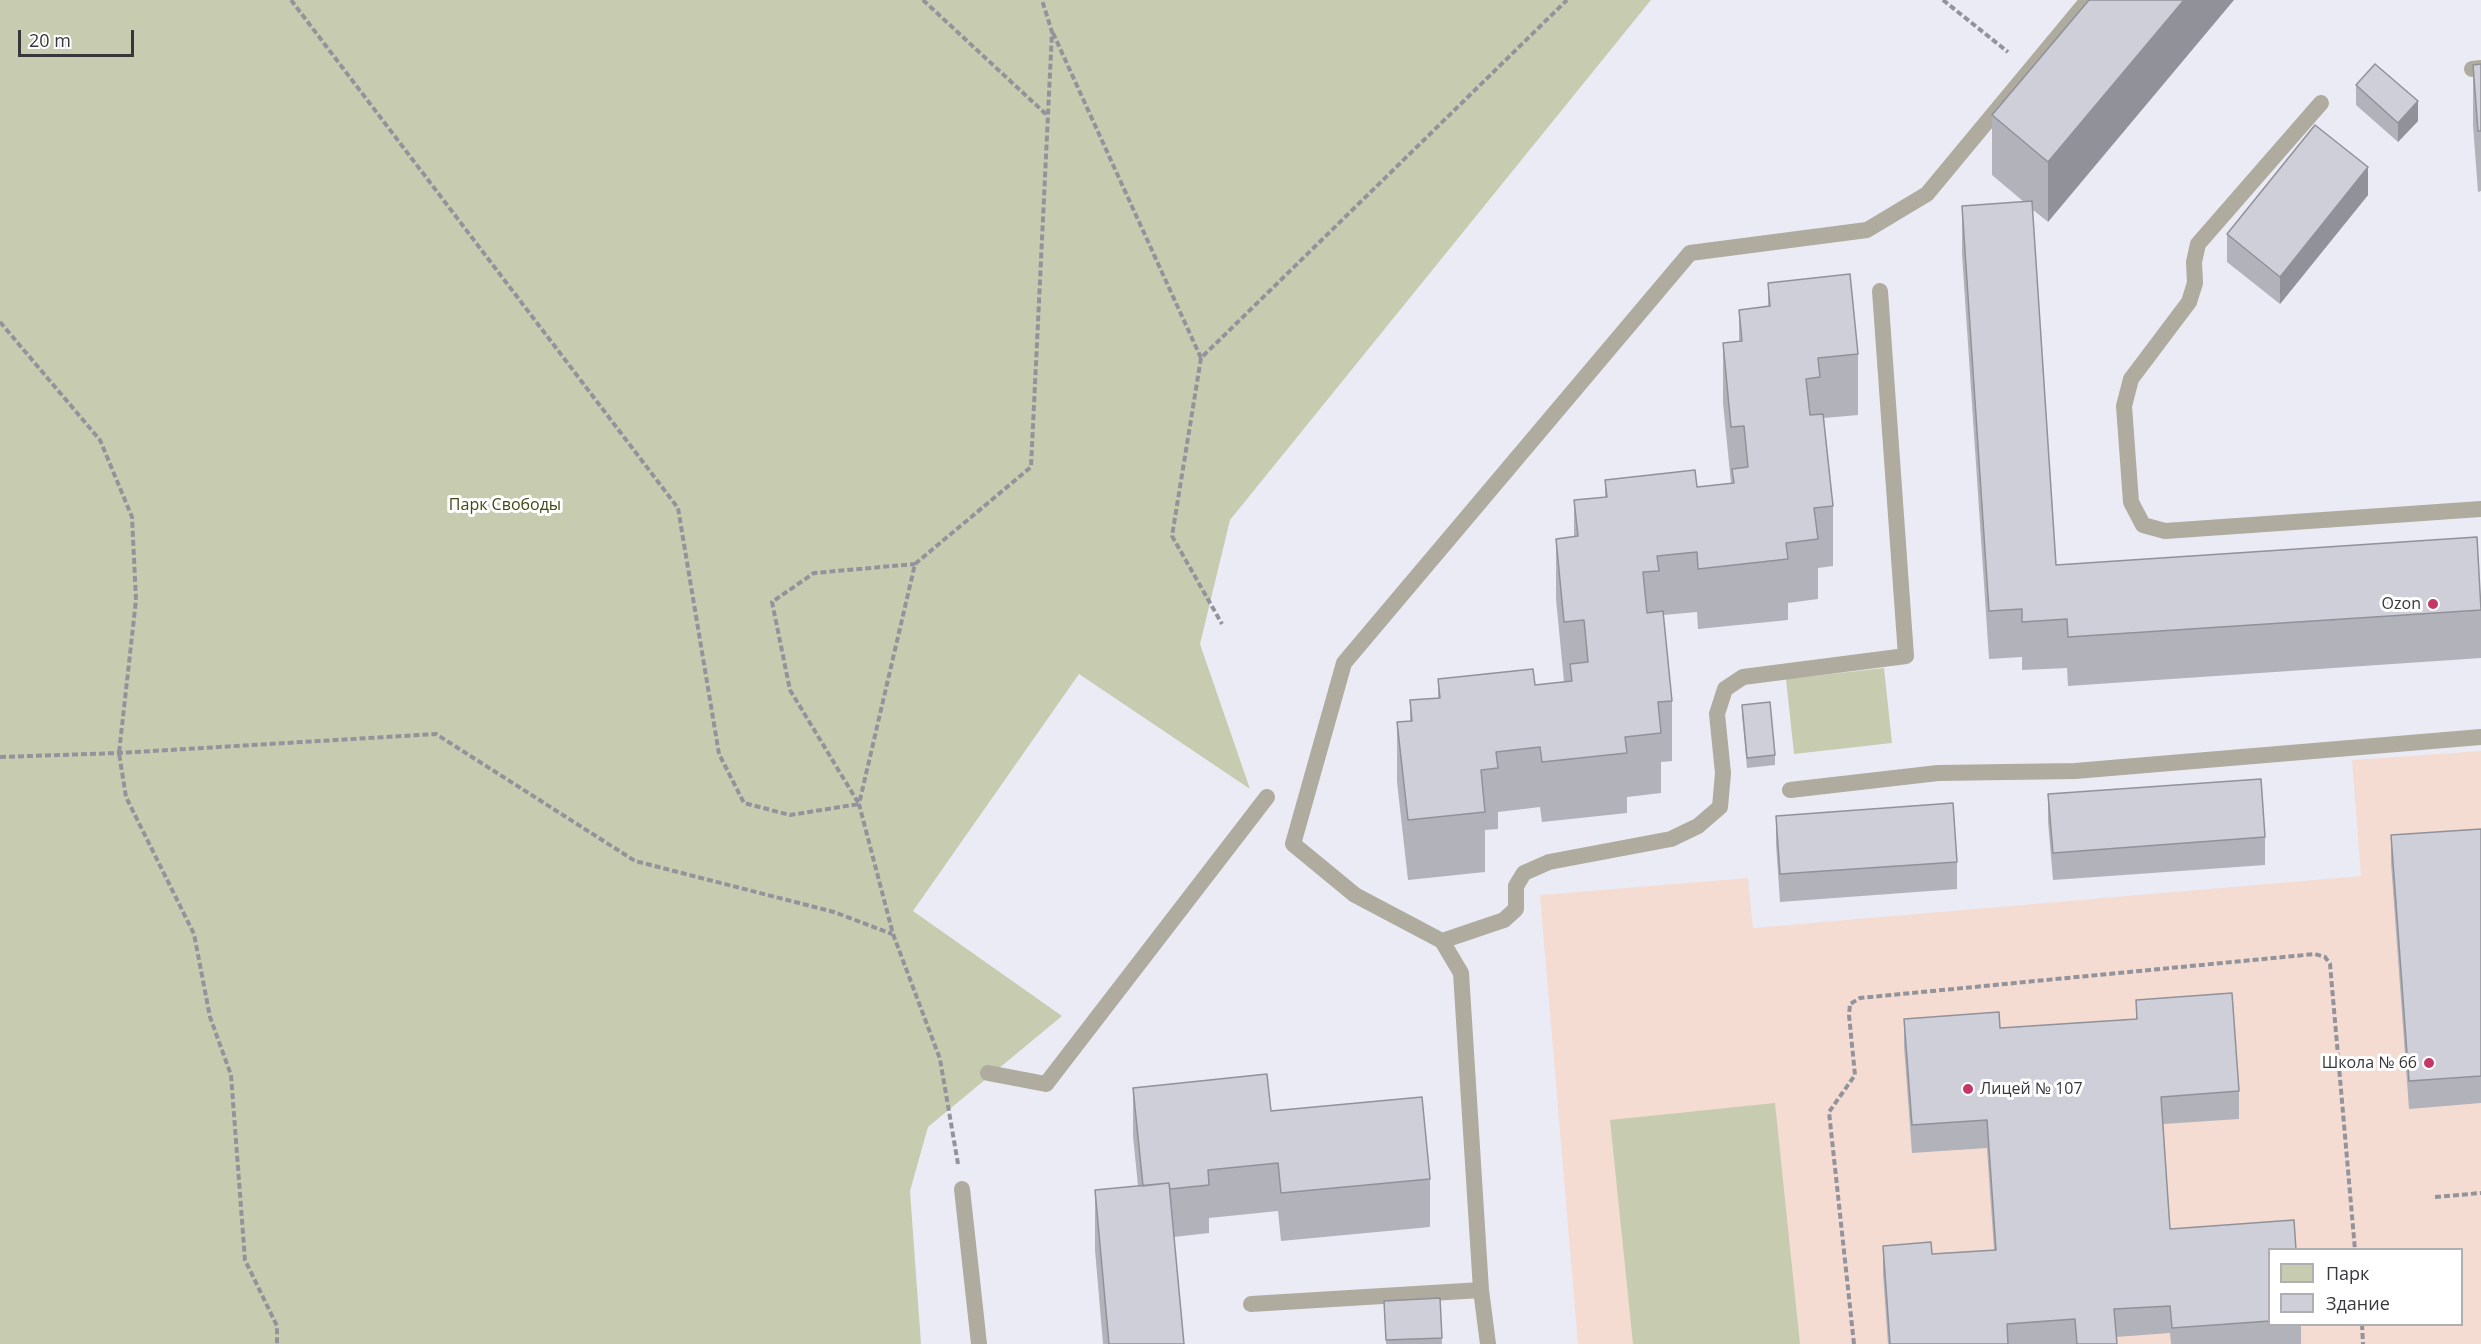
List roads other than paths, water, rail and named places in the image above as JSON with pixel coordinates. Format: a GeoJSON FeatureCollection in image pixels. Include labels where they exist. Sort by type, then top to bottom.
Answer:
{"type":"FeatureCollection","features":[{"type":"Feature","properties":{"kind":"lane"},"geometry":{"type":"LineString","coordinates":[[1488,1344],[1481,1290],[1461,973],[1442,941],[1355,895],[1293,844],[1344,663],[1690,253],[1867,230],[1927,194],[2088,0]]}},
{"type":"Feature","properties":{"kind":"lane"},"geometry":{"type":"LineString","coordinates":[[2321,103],[2198,244],[2194,262],[2195,283],[2189,302],[2131,379],[2124,406],[2131,502],[2143,525],[2165,531],[2481,509]]}},
{"type":"Feature","properties":{"kind":"lane"},"geometry":{"type":"LineString","coordinates":[[1442,941],[1504,920],[1516,909],[1516,886],[1524,873],[1549,862],[1671,839],[1698,826],[1720,807],[1723,773],[1717,714],[1725,689],[1743,677],[1906,656],[1880,291]]}},
{"type":"Feature","properties":{"kind":"lane"},"geometry":{"type":"LineString","coordinates":[[1790,790],[1938,773],[2075,771],[2481,737]]}},
{"type":"Feature","properties":{"kind":"lane"},"geometry":{"type":"LineString","coordinates":[[988,1073],[1046,1084],[1267,796]]}},
{"type":"Feature","properties":{"kind":"lane"},"geometry":{"type":"LineString","coordinates":[[962,1189],[979,1344]]}},
{"type":"Feature","properties":{"kind":"lane"},"geometry":{"type":"LineString","coordinates":[[1251,1304],[1481,1290]]}},
{"type":"Feature","properties":{"kind":"place","name":"Ozon"},"geometry":{"type":"Point","coordinates":[2433,604]}},
{"type":"Feature","properties":{"kind":"place","name":"Школа № 66"},"geometry":{"type":"Point","coordinates":[2429,1063]}},
{"type":"Feature","properties":{"kind":"place","name":"Лицей № 107"},"geometry":{"type":"Point","coordinates":[1968,1089]}},
{"type":"Feature","properties":{"kind":"park label","name":"Парк Свободы"},"geometry":{"type":"Point","coordinates":[505,505]}}]}
